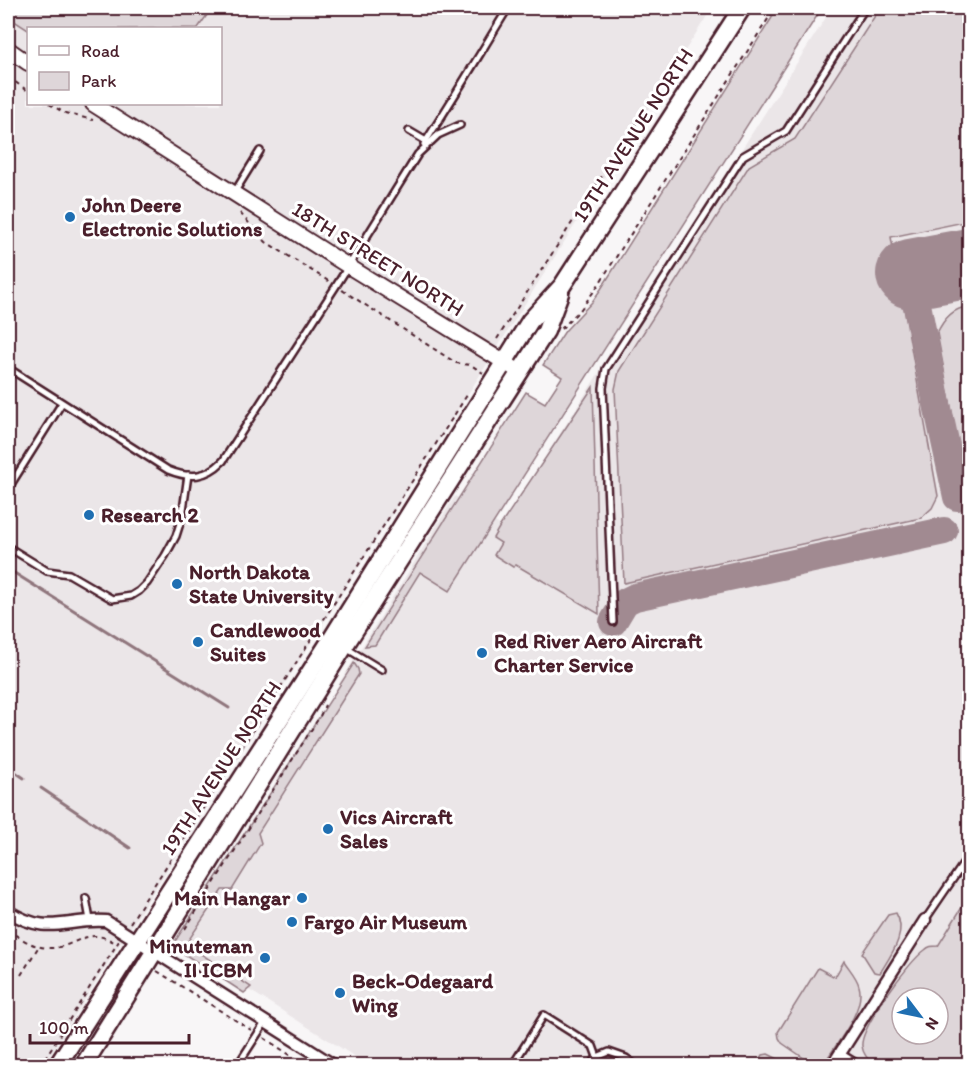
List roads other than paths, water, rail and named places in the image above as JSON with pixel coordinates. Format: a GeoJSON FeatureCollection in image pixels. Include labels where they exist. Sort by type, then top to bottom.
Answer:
{"type":"FeatureCollection","features":[{"type":"Feature","properties":{"kind":"main road","name":"19TH AVENUE NORTH"},"geometry":{"type":"LineString","coordinates":[[57,1065],[131,936],[332,638],[530,321],[562,286],[742,8]]}},
{"type":"Feature","properties":{"kind":"main road","name":"19TH AVENUE NORTH"},"geometry":{"type":"LineString","coordinates":[[83,1065],[546,331],[562,286]]}},
{"type":"Feature","properties":{"kind":"street"},"geometry":{"type":"LineString","coordinates":[[8,49],[27,62]]}},
{"type":"Feature","properties":{"kind":"street","name":"18TH STREET NORTH"},"geometry":{"type":"LineString","coordinates":[[95,105],[520,372]]}},
{"type":"Feature","properties":{"kind":"street"},"geometry":{"type":"LineString","coordinates":[[8,911],[32,923],[47,926],[90,920],[106,921],[335,1065]]}},
{"type":"Feature","properties":{"kind":"street"},"geometry":{"type":"LineString","coordinates":[[832,1065],[925,920]]}},
{"type":"Feature","properties":{"kind":"lane"},"geometry":{"type":"LineString","coordinates":[[8,368],[168,470],[188,476],[207,474],[223,461],[336,286],[454,98],[507,8]]}},
{"type":"Feature","properties":{"kind":"lane"},"geometry":{"type":"LineString","coordinates":[[613,622],[603,388],[606,369],[743,156],[786,130],[865,8]]}},
{"type":"Feature","properties":{"kind":"lane"},"geometry":{"type":"LineString","coordinates":[[417,154],[438,135],[460,125]]}},
{"type":"Feature","properties":{"kind":"lane"},"geometry":{"type":"LineString","coordinates":[[409,131],[426,141]]}},
{"type":"Feature","properties":{"kind":"lane"},"geometry":{"type":"LineString","coordinates":[[234,194],[260,151]]}},
{"type":"Feature","properties":{"kind":"lane"},"geometry":{"type":"LineString","coordinates":[[8,489],[62,403]]}},
{"type":"Feature","properties":{"kind":"lane"},"geometry":{"type":"LineString","coordinates":[[8,546],[47,571],[69,574],[112,599],[131,596],[147,583],[176,536],[182,517],[188,476]]}},
{"type":"Feature","properties":{"kind":"lane"},"geometry":{"type":"LineString","coordinates":[[345,647],[382,670]]}},
{"type":"Feature","properties":{"kind":"lane"},"geometry":{"type":"LineString","coordinates":[[925,920],[969,854]]}},
{"type":"Feature","properties":{"kind":"lane"},"geometry":{"type":"LineString","coordinates":[[86,898],[90,920]]}},
{"type":"Feature","properties":{"kind":"lane"},"geometry":{"type":"LineString","coordinates":[[512,1065],[544,1015],[593,1046],[597,1058]]}},
{"type":"Feature","properties":{"kind":"lane"},"geometry":{"type":"LineString","coordinates":[[237,1065],[266,1021]]}},
{"type":"Feature","properties":{"kind":"lane"},"geometry":{"type":"LineString","coordinates":[[591,1065],[597,1058],[609,1052],[638,1065]]}},
{"type":"Feature","properties":{"kind":"lane"},"geometry":{"type":"LineString","coordinates":[[840,1053],[861,1065]]}},
{"type":"Feature","properties":{"kind":"waterway"},"geometry":{"type":"LineString","coordinates":[[8,569],[229,708]]}},
{"type":"Feature","properties":{"kind":"waterway"},"geometry":{"type":"LineString","coordinates":[[8,767],[24,778]]}},
{"type":"Feature","properties":{"kind":"waterway"},"geometry":{"type":"LineString","coordinates":[[41,788],[130,848]]}},
{"type":"Feature","properties":{"kind":"place","name":"John Deere Electronic Solutions"},"geometry":{"type":"Point","coordinates":[70,217]}},
{"type":"Feature","properties":{"kind":"place","name":"Research 2"},"geometry":{"type":"Point","coordinates":[89,515]}},
{"type":"Feature","properties":{"kind":"place","name":"North Dakota State University"},"geometry":{"type":"Point","coordinates":[177,584]}},
{"type":"Feature","properties":{"kind":"place","name":"Candlewood Suites"},"geometry":{"type":"Point","coordinates":[198,642]}},
{"type":"Feature","properties":{"kind":"place","name":"Red River Aero Aircraft Charter Service"},"geometry":{"type":"Point","coordinates":[482,653]}},
{"type":"Feature","properties":{"kind":"place","name":"Vics Aircraft Sales"},"geometry":{"type":"Point","coordinates":[328,829]}},
{"type":"Feature","properties":{"kind":"place","name":"Main Hangar"},"geometry":{"type":"Point","coordinates":[302,898]}},
{"type":"Feature","properties":{"kind":"place","name":"Fargo Air Museum"},"geometry":{"type":"Point","coordinates":[292,922]}},
{"type":"Feature","properties":{"kind":"place","name":"Minuteman II ICBM"},"geometry":{"type":"Point","coordinates":[265,958]}},
{"type":"Feature","properties":{"kind":"place","name":"Beck-Odegaard Wing"},"geometry":{"type":"Point","coordinates":[340,993]}}]}
